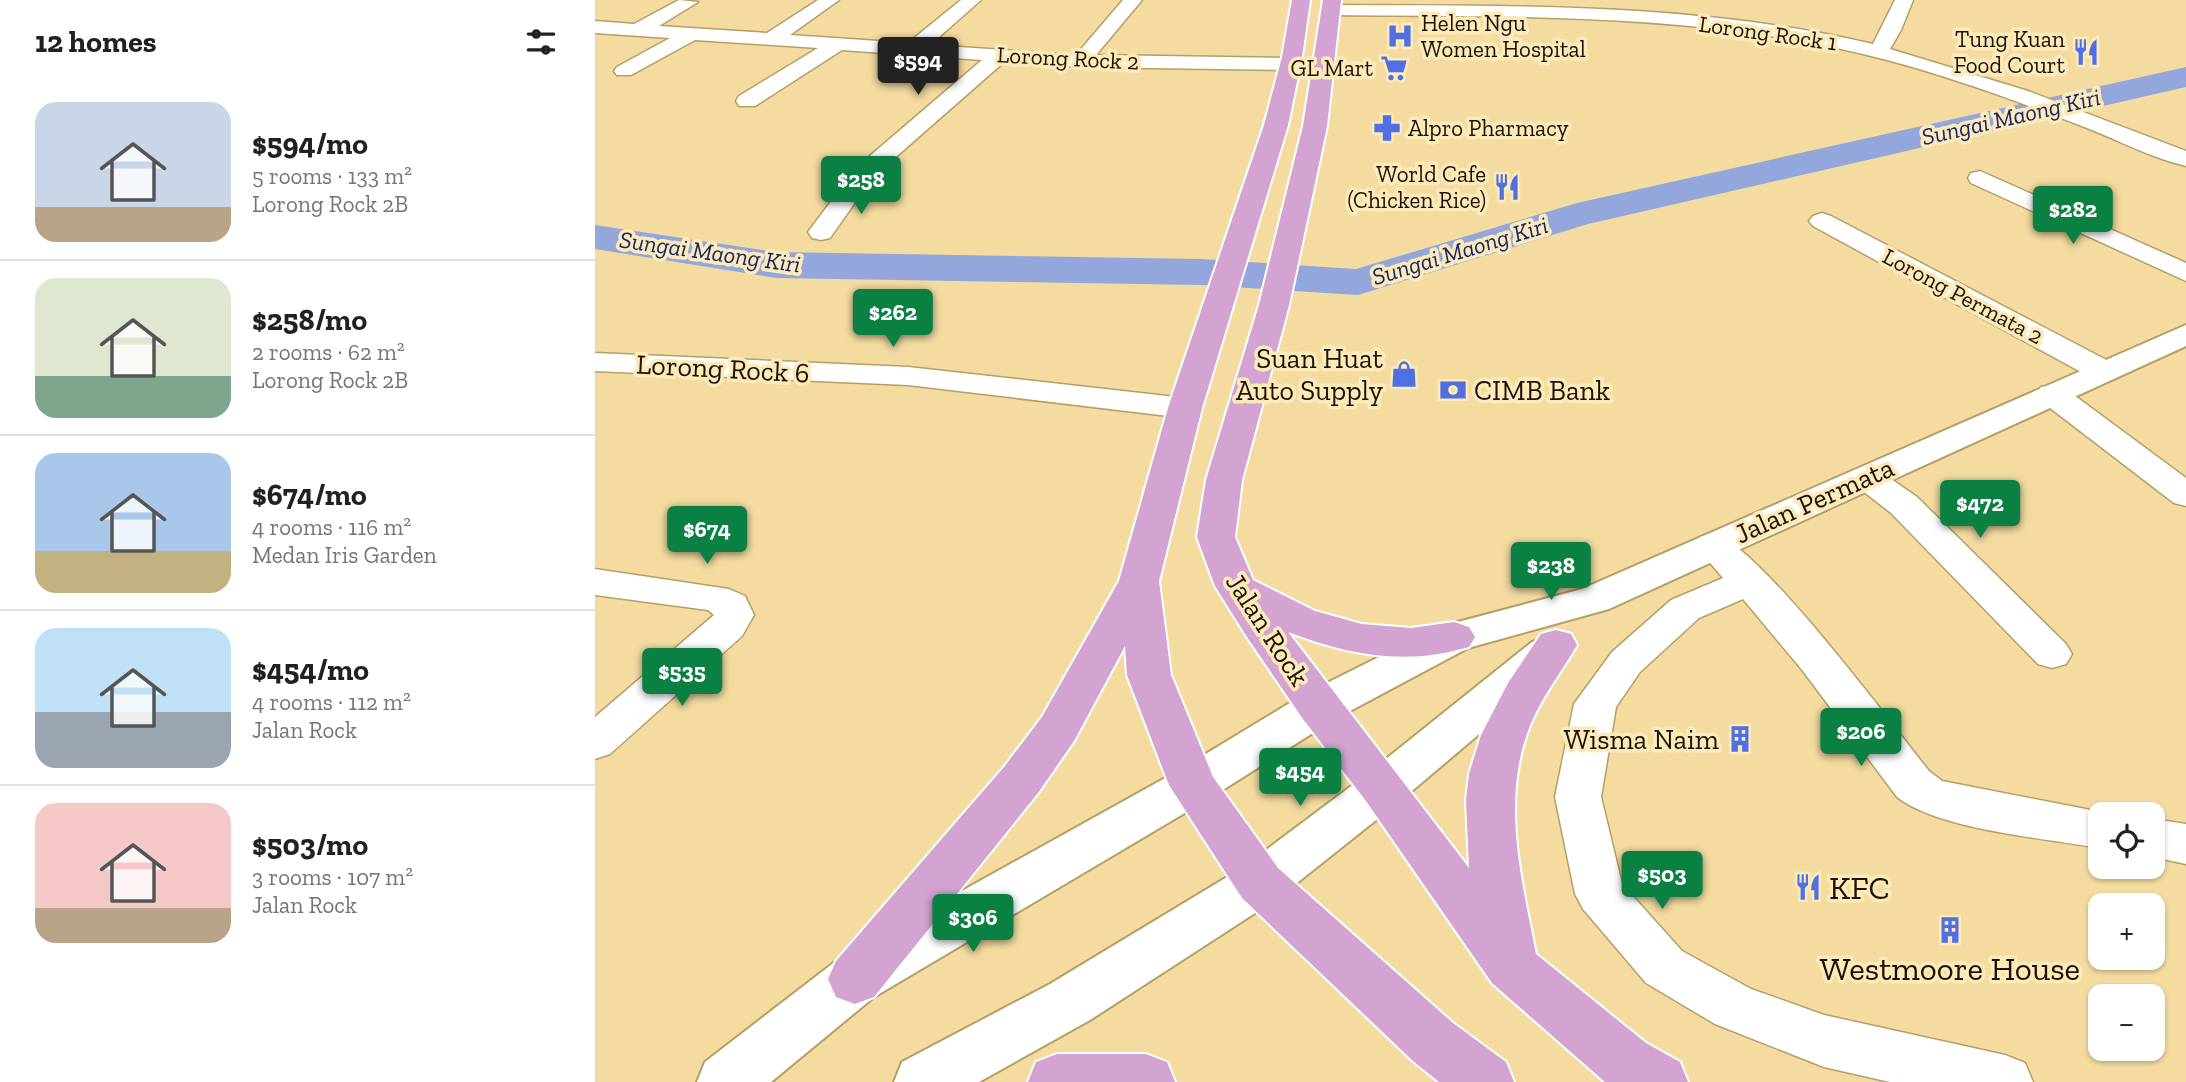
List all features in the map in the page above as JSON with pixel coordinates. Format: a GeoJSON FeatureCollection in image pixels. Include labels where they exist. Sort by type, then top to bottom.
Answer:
{"type":"FeatureCollection","features":[{"type":"Feature","properties":{"kind":"main road"},"geometry":{"type":"LineString","coordinates":[[855,979],[1021,780],[1051,739],[1077,699],[1139,580],[1185,408],[1276,125],[1290,64],[1300,0]]}},
{"type":"Feature","properties":{"kind":"main road","name":"Jalan Rock"},"geometry":{"type":"LineString","coordinates":[[1330,3],[1315,126],[1286,259],[1224,480],[1216,537],[1235,586],[1319,706],[1383,788],[1511,966],[1626,1063],[1659,1082]]}},
{"type":"Feature","properties":{"kind":"main road"},"geometry":{"type":"LineString","coordinates":[[1139,580],[1149,675],[1192,785],[1260,883],[1433,1042],[1485,1082]]}},
{"type":"Feature","properties":{"kind":"main road"},"geometry":{"type":"LineString","coordinates":[[1235,586],[1281,614],[1356,638],[1406,643],[1454,637]]}},
{"type":"Feature","properties":{"kind":"main road"},"geometry":{"type":"LineString","coordinates":[[1511,966],[1491,841],[1491,793],[1498,750],[1516,707],[1556,645]]}},
{"type":"Feature","properties":{"kind":"main road"},"geometry":{"type":"LineString","coordinates":[[1057,1082],[1146,1082]]}},
{"type":"Feature","properties":{"kind":"street"},"geometry":{"type":"LineString","coordinates":[[774,37],[830,0]]}},
{"type":"Feature","properties":{"kind":"street"},"geometry":{"type":"LineString","coordinates":[[914,48],[972,0]]}},
{"type":"Feature","properties":{"kind":"street"},"geometry":{"type":"LineString","coordinates":[[1081,61],[1133,0]]}},
{"type":"Feature","properties":{"kind":"street"},"geometry":{"type":"LineString","coordinates":[[1878,52],[1892,30],[1904,0]]}},
{"type":"Feature","properties":{"kind":"street"},"geometry":{"type":"LineString","coordinates":[[641,28],[688,2]]}},
{"type":"Feature","properties":{"kind":"street","name":"Lorong Rock 1"},"geometry":{"type":"LineString","coordinates":[[1330,3],[1624,16],[1755,30],[1878,52],[2003,90],[2186,159]]}},
{"type":"Feature","properties":{"kind":"street","name":"Lorong Rock 2"},"geometry":{"type":"LineString","coordinates":[[595,27],[774,37],[1081,61],[1290,64]]}},
{"type":"Feature","properties":{"kind":"street"},"geometry":{"type":"LineString","coordinates":[[624,71],[695,32]]}},
{"type":"Feature","properties":{"kind":"street"},"geometry":{"type":"LineString","coordinates":[[747,101],[841,43]]}},
{"type":"Feature","properties":{"kind":"street"},"geometry":{"type":"LineString","coordinates":[[821,232],[865,172],[1000,55]]}},
{"type":"Feature","properties":{"kind":"street"},"geometry":{"type":"LineString","coordinates":[[1980,178],[2186,272]]}},
{"type":"Feature","properties":{"kind":"street","name":"Lorong Permata 2"},"geometry":{"type":"LineString","coordinates":[[1822,221],[2102,371]]}},
{"type":"Feature","properties":{"kind":"street","name":"Jalan Permata"},"geometry":{"type":"LineString","coordinates":[[726,1082],[855,979],[1192,785],[1319,706],[1454,637],[1595,599],[2186,334]]}},
{"type":"Feature","properties":{"kind":"street","name":"Lorong Rock 6"},"geometry":{"type":"LineString","coordinates":[[595,362],[908,376],[1185,408]]}},
{"type":"Feature","properties":{"kind":"street"},"geometry":{"type":"LineString","coordinates":[[2052,394],[2186,495]]}},
{"type":"Feature","properties":{"kind":"street"},"geometry":{"type":"LineString","coordinates":[[1865,477],[1904,506],[2052,654]]}},
{"type":"Feature","properties":{"kind":"street"},"geometry":{"type":"LineString","coordinates":[[1713,545],[1750,581],[1848,699],[1913,783],[1926,794],[1945,802],[2088,827]]}},
{"type":"Feature","properties":{"kind":"street"},"geometry":{"type":"LineString","coordinates":[[1750,581],[1685,609],[1626,662],[1595,704],[1578,797],[1600,894],[1664,967],[1734,1007],[1824,1041],[2005,1082]]}},
{"type":"Feature","properties":{"kind":"street"},"geometry":{"type":"LineString","coordinates":[[595,582],[715,598],[731,605],[734,615],[728,626],[595,742]]}},
{"type":"Feature","properties":{"kind":"street"},"geometry":{"type":"LineString","coordinates":[[923,1082],[1070,1002],[1260,883],[1383,788],[1556,645],[1595,599]]}},
{"type":"Feature","properties":{"kind":"street"},"geometry":{"type":"LineString","coordinates":[[2165,840],[2186,844]]}},
{"type":"Feature","properties":{"kind":"waterway","name":"Sungai Maong Kiri"},"geometry":{"type":"LineString","coordinates":[[595,237],[776,265],[1201,272],[1358,282],[1577,215],[2186,77]]}},
{"type":"Feature","properties":{"kind":"place","name":"Helen Ngu Women Hospital"},"geometry":{"type":"Point","coordinates":[1400,36]}},
{"type":"Feature","properties":{"kind":"place","name":"Tung Kuan Food Court"},"geometry":{"type":"Point","coordinates":[2086,52]}},
{"type":"Feature","properties":{"kind":"place","name":"GL Mart"},"geometry":{"type":"Point","coordinates":[1394,68]}},
{"type":"Feature","properties":{"kind":"place","name":"Alpro Pharmacy"},"geometry":{"type":"Point","coordinates":[1387,128]}},
{"type":"Feature","properties":{"kind":"place","name":"World Cafe (Chicken Rice)"},"geometry":{"type":"Point","coordinates":[1507,187]}},
{"type":"Feature","properties":{"kind":"place","name":"Suan Huat Auto Supply"},"geometry":{"type":"Point","coordinates":[1404,374]}},
{"type":"Feature","properties":{"kind":"place","name":"CIMB Bank"},"geometry":{"type":"Point","coordinates":[1453,390]}},
{"type":"Feature","properties":{"kind":"place","name":"Wisma Naim"},"geometry":{"type":"Point","coordinates":[1740,739]}},
{"type":"Feature","properties":{"kind":"place","name":"KFC"},"geometry":{"type":"Point","coordinates":[1808,887]}},
{"type":"Feature","properties":{"kind":"place","name":"Westmoore House"},"geometry":{"type":"Point","coordinates":[1950,930]}}]}
